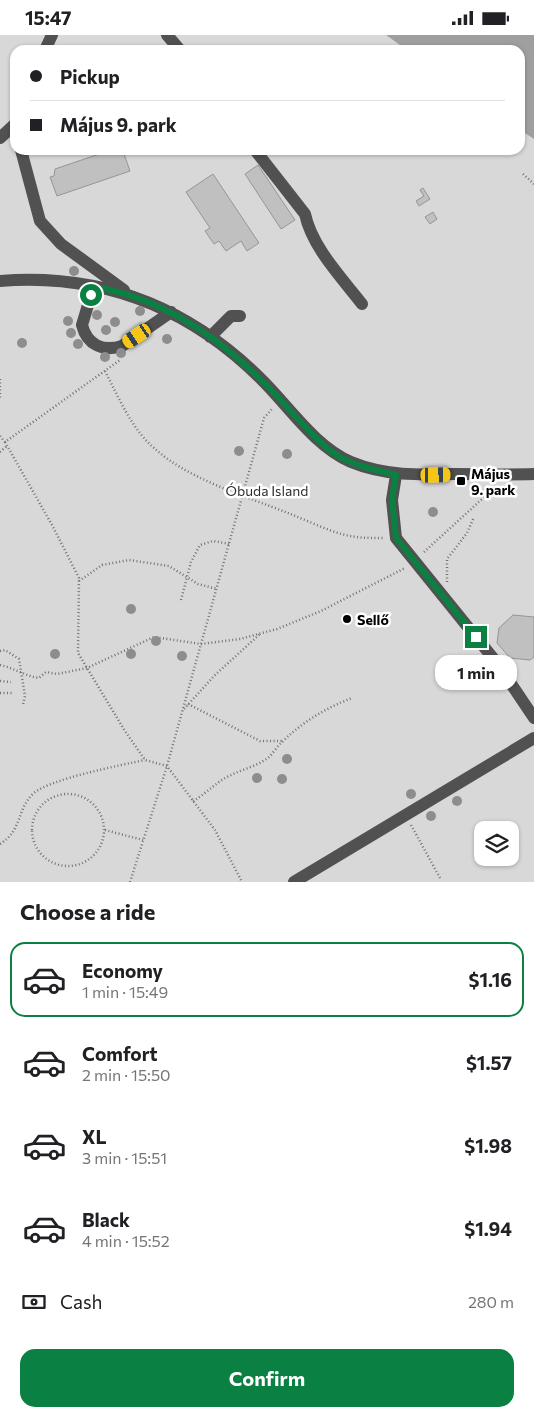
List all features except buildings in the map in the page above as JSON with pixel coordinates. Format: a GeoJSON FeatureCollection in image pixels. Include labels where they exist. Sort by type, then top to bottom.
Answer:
{"type":"FeatureCollection","features":[{"type":"Feature","properties":{"kind":"street"},"geometry":{"type":"LineString","coordinates":[[167,35],[176,45]]}},
{"type":"Feature","properties":{"kind":"street"},"geometry":{"type":"LineString","coordinates":[[0,139],[10,130]]}},
{"type":"Feature","properties":{"kind":"street"},"geometry":{"type":"LineString","coordinates":[[22,155],[40,221],[61,244],[128,293],[171,312],[210,337],[259,377],[322,443],[338,455],[352,463],[396,475],[534,474]]}},
{"type":"Feature","properties":{"kind":"street"},"geometry":{"type":"LineString","coordinates":[[259,155],[305,213],[307,225],[314,239],[362,304]]}},
{"type":"Feature","properties":{"kind":"street"},"geometry":{"type":"LineString","coordinates":[[0,281],[22,279],[128,293]]}},
{"type":"Feature","properties":{"kind":"street"},"geometry":{"type":"LineString","coordinates":[[86,286],[91,295],[82,325],[84,333],[94,344],[106,349],[122,346],[171,312]]}},
{"type":"Feature","properties":{"kind":"street"},"geometry":{"type":"LineString","coordinates":[[89,300],[101,288]]}},
{"type":"Feature","properties":{"kind":"street"},"geometry":{"type":"LineString","coordinates":[[210,337],[231,316],[240,316]]}},
{"type":"Feature","properties":{"kind":"street"},"geometry":{"type":"LineString","coordinates":[[396,475],[392,500],[396,538],[497,663],[534,718]]}},
{"type":"Feature","properties":{"kind":"street"},"geometry":{"type":"LineString","coordinates":[[294,882],[534,738]]}},
{"type":"Feature","properties":{"kind":"path"},"geometry":{"type":"LineString","coordinates":[[523,174],[534,184]]}},
{"type":"Feature","properties":{"kind":"path"},"geometry":{"type":"LineString","coordinates":[[5,442],[124,357]]}},
{"type":"Feature","properties":{"kind":"path"},"geometry":{"type":"LineString","coordinates":[[105,371],[134,425],[153,448],[178,465],[244,495],[344,535],[363,539],[396,538]]}},
{"type":"Feature","properties":{"kind":"path"},"geometry":{"type":"LineString","coordinates":[[0,379],[0,400]]}},
{"type":"Feature","properties":{"kind":"path"},"geometry":{"type":"LineString","coordinates":[[130,882],[167,766],[264,418],[281,399]]}},
{"type":"Feature","properties":{"kind":"path"},"geometry":{"type":"LineString","coordinates":[[0,437],[5,442],[52,525],[79,581],[78,653],[145,760]]}},
{"type":"Feature","properties":{"kind":"path"},"geometry":{"type":"LineString","coordinates":[[0,452],[7,446]]}},
{"type":"Feature","properties":{"kind":"path"},"geometry":{"type":"LineString","coordinates":[[0,665],[13,667],[39,678],[46,672],[57,674],[87,668],[154,637],[201,644],[240,639],[262,633],[321,611],[415,563],[428,547],[482,499],[494,475]]}},
{"type":"Feature","properties":{"kind":"path"},"geometry":{"type":"LineString","coordinates":[[446,600],[448,592],[447,559],[466,533],[474,517]]}},
{"type":"Feature","properties":{"kind":"path"},"geometry":{"type":"LineString","coordinates":[[181,600],[191,562],[200,545],[213,541],[230,544]]}},
{"type":"Feature","properties":{"kind":"path"},"geometry":{"type":"LineString","coordinates":[[79,581],[102,565],[129,560],[170,566],[198,584],[217,589]]}},
{"type":"Feature","properties":{"kind":"path"},"geometry":{"type":"LineString","coordinates":[[183,710],[226,664],[262,633]]}},
{"type":"Feature","properties":{"kind":"path"},"geometry":{"type":"LineString","coordinates":[[0,651],[5,650],[19,659],[25,696],[23,705]]}},
{"type":"Feature","properties":{"kind":"path"},"geometry":{"type":"LineString","coordinates":[[0,681],[11,682]]}},
{"type":"Feature","properties":{"kind":"path"},"geometry":{"type":"LineString","coordinates":[[0,693],[13,693]]}},
{"type":"Feature","properties":{"kind":"path"},"geometry":{"type":"LineString","coordinates":[[193,801],[208,793],[230,775],[246,770],[268,757],[282,741],[328,707],[352,698]]}},
{"type":"Feature","properties":{"kind":"path"},"geometry":{"type":"LineString","coordinates":[[188,704],[260,741],[282,741]]}},
{"type":"Feature","properties":{"kind":"path"},"geometry":{"type":"LineString","coordinates":[[0,843],[11,836],[17,827],[24,804],[34,792],[50,785],[94,772],[145,760],[167,766],[214,830],[242,882]]}},
{"type":"Feature","properties":{"kind":"path"},"geometry":{"type":"LineString","coordinates":[[69,793],[80,795],[94,805],[103,819],[104,830],[103,841],[89,859],[79,864],[68,866],[56,864],[39,851],[32,829],[34,818],[48,800],[58,795],[69,793]]}},
{"type":"Feature","properties":{"kind":"path"},"geometry":{"type":"LineString","coordinates":[[405,815],[440,878]]}},
{"type":"Feature","properties":{"kind":"path"},"geometry":{"type":"LineString","coordinates":[[104,830],[143,840]]}},
{"type":"Feature","properties":{"kind":"green space","name":"Óbuda Island"},"geometry":{"type":"Polygon","coordinates":[[[0,35],[386,35],[405,45],[10,45],[10,155],[525,155],[525,133],[534,139],[534,882],[0,882],[0,35]]]}},
{"type":"Feature","properties":{"kind":"shaded area"},"geometry":{"type":"Polygon","coordinates":[[[386,35],[534,35],[534,139],[525,133],[525,45],[400,45],[386,35]]]}},
{"type":"Feature","properties":{"kind":"place","name":"Május 9. park"},"geometry":{"type":"Point","coordinates":[461,481]}},
{"type":"Feature","properties":{"kind":"place","name":"Sellő"},"geometry":{"type":"Point","coordinates":[347,619]}},
{"type":"Feature","properties":{"kind":"route"},"geometry":{"type":"LineString","coordinates":[[91,295],[89,300],[101,288],[128,293],[157,305],[187,321],[233,354],[259,377],[322,443],[338,455],[352,463],[396,475],[392,500],[396,538],[476,637]]}}]}
